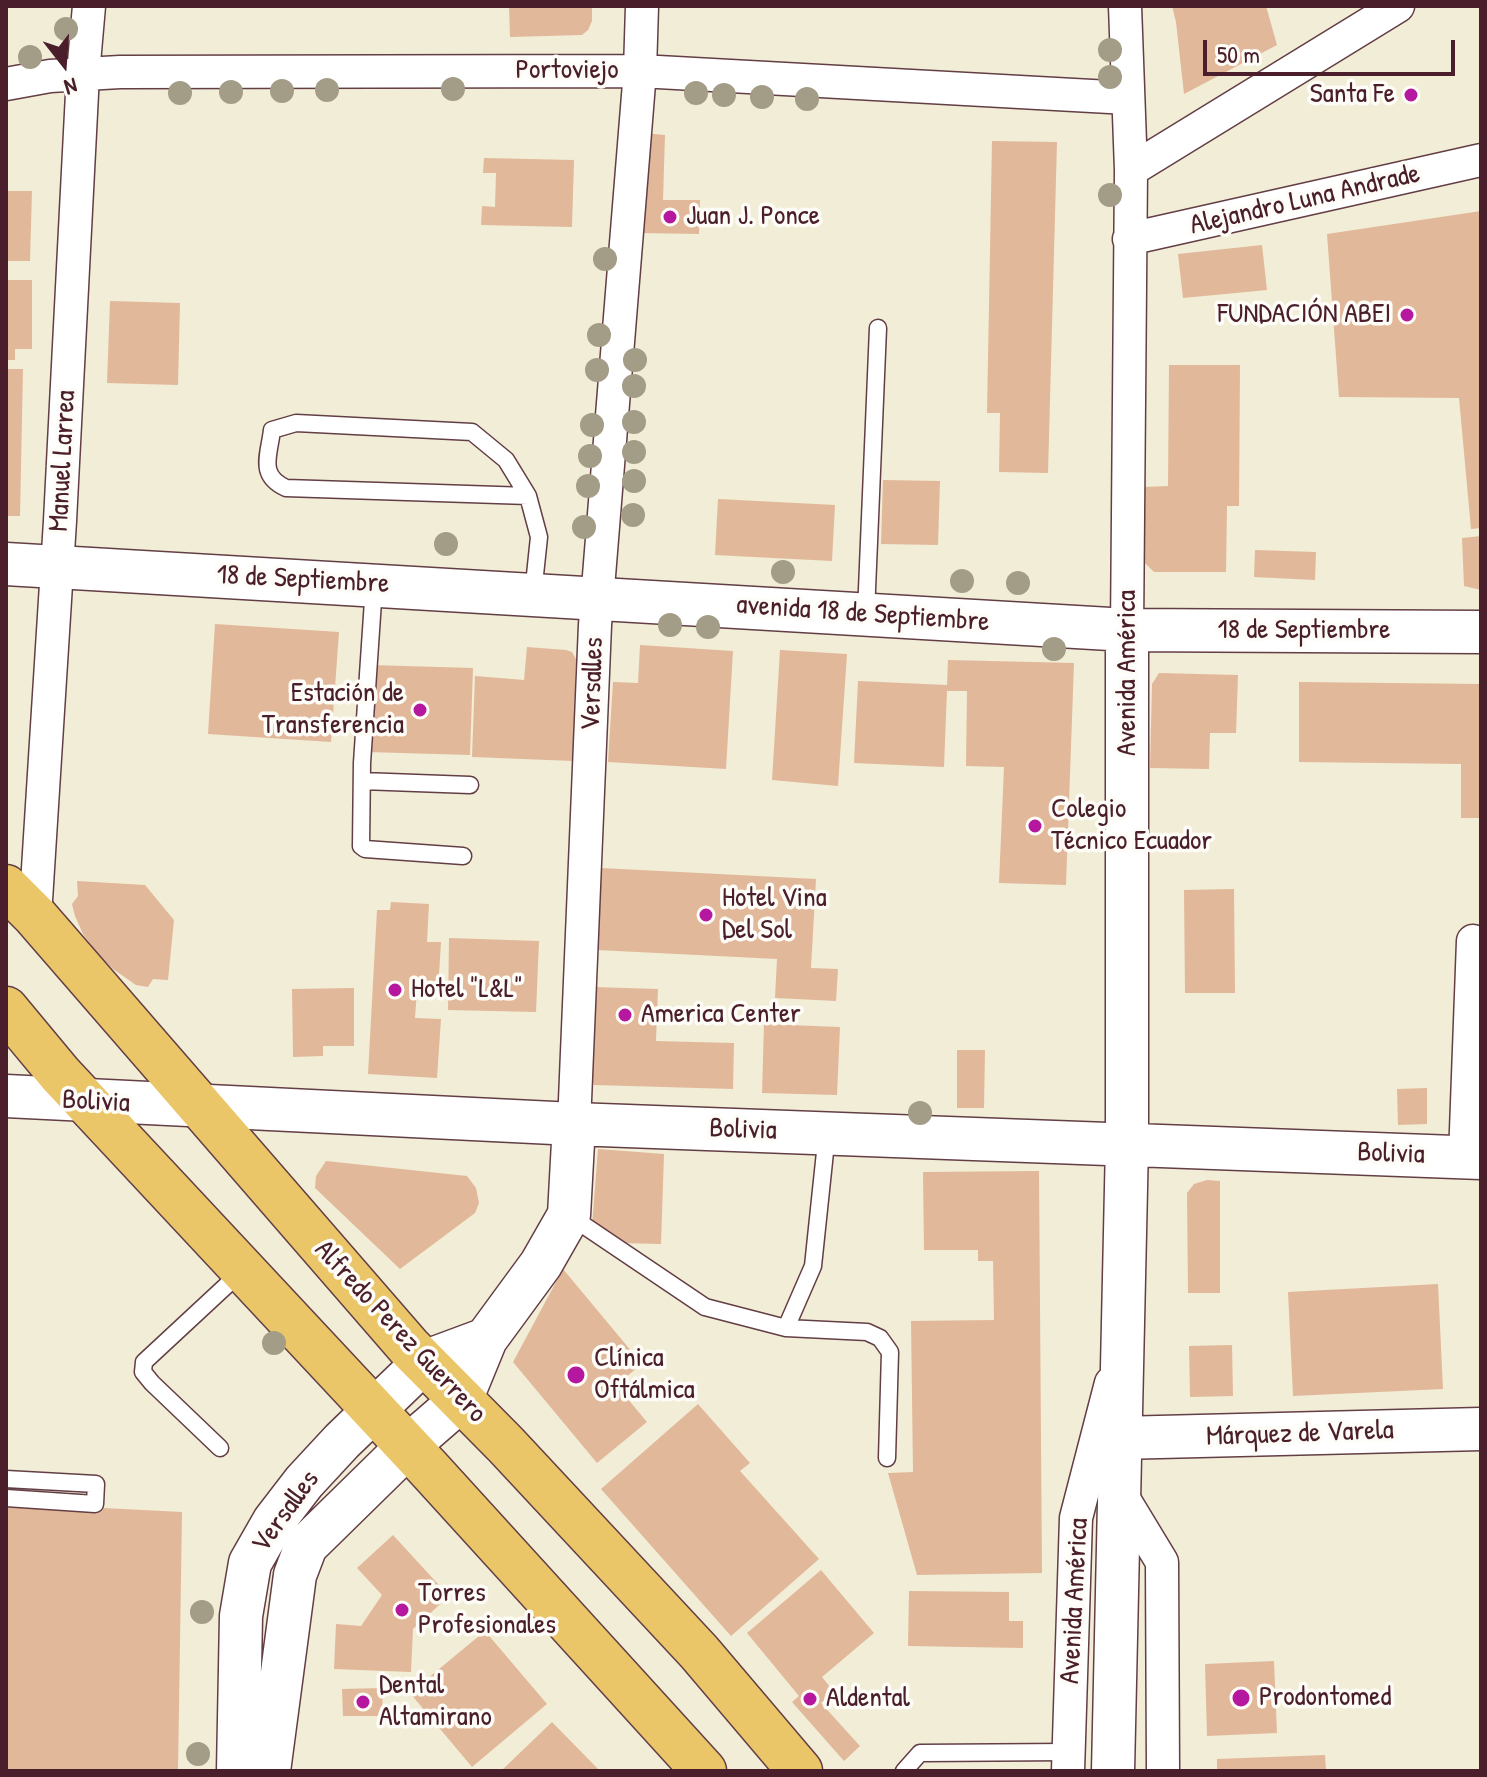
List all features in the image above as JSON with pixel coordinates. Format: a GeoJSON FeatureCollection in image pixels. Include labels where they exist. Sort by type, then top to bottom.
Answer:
{"type":"FeatureCollection","features":[{"type":"Feature","properties":{"kind":"main road","name":"Alfredo Perez Guerrero"},"geometry":{"type":"LineString","coordinates":[[20,902],[424,1362],[699,1652],[800,1771]]}},
{"type":"Feature","properties":{"kind":"main road"},"geometry":{"type":"LineString","coordinates":[[6,1009],[60,1074],[408,1446],[704,1771]]}},
{"type":"Feature","properties":{"kind":"street","name":"Manuel Larrea"},"geometry":{"type":"LineString","coordinates":[[20,902],[57,566],[89,6]]}},
{"type":"Feature","properties":{"kind":"street","name":"Versalles"},"geometry":{"type":"LineString","coordinates":[[269,1771],[295,1575],[306,1546],[408,1446],[461,1400],[486,1339],[541,1264],[569,1215],[595,625],[640,71],[642,6]]}},
{"type":"Feature","properties":{"kind":"street","name":"Avenida América"},"geometry":{"type":"LineString","coordinates":[[1113,1771],[1127,1143],[1131,170],[1125,6]]}},
{"type":"Feature","properties":{"kind":"street"},"geometry":{"type":"LineString","coordinates":[[1131,170],[1398,6]]}},
{"type":"Feature","properties":{"kind":"street","name":"Portoviejo"},"geometry":{"type":"LineString","coordinates":[[6,84],[83,74],[640,71],[1128,98]]}},
{"type":"Feature","properties":{"kind":"street","name":"Alejandro Luna Andrade"},"geometry":{"type":"LineString","coordinates":[[1129,239],[1481,160]]}},
{"type":"Feature","properties":{"kind":"street","name":"18 de Septiembre"},"geometry":{"type":"LineString","coordinates":[[6,564],[599,598]]}},
{"type":"Feature","properties":{"kind":"street","name":"avenida 18 de Septiembre"},"geometry":{"type":"LineString","coordinates":[[599,598],[1127,630]]}},
{"type":"Feature","properties":{"kind":"street","name":"18 de Septiembre"},"geometry":{"type":"LineString","coordinates":[[1127,630],[1481,632]]}},
{"type":"Feature","properties":{"kind":"street"},"geometry":{"type":"LineString","coordinates":[[1473,941],[1473,1158]]}},
{"type":"Feature","properties":{"kind":"street","name":"Bolivia"},"geometry":{"type":"LineString","coordinates":[[6,1096],[574,1124],[1473,1158]]}},
{"type":"Feature","properties":{"kind":"street","name":"Versalles"},"geometry":{"type":"LineString","coordinates":[[238,1771],[241,1616],[250,1563],[274,1521],[304,1482],[424,1362],[486,1339]]}},
{"type":"Feature","properties":{"kind":"street","name":"Avenida América"},"geometry":{"type":"LineString","coordinates":[[1068,1762],[1076,1518],[1122,1341]]}},
{"type":"Feature","properties":{"kind":"street","name":"Márquez de Varela"},"geometry":{"type":"LineString","coordinates":[[1119,1438],[1481,1429]]}},
{"type":"Feature","properties":{"kind":"street","name":"Avenida América"},"geometry":{"type":"LineString","coordinates":[[1119,1491],[1162,1562],[1163,1771]]}},
{"type":"Feature","properties":{"kind":"lane"},"geometry":{"type":"LineString","coordinates":[[866,615],[878,328]]}},
{"type":"Feature","properties":{"kind":"lane"},"geometry":{"type":"LineString","coordinates":[[528,496],[286,488],[272,482],[267,471],[272,430],[296,423],[472,432],[506,460],[528,496],[539,537],[533,594]]}},
{"type":"Feature","properties":{"kind":"lane"},"geometry":{"type":"LineString","coordinates":[[375,585],[360,842],[365,849],[463,856]]}},
{"type":"Feature","properties":{"kind":"lane"},"geometry":{"type":"LineString","coordinates":[[362,781],[470,785]]}},
{"type":"Feature","properties":{"kind":"lane"},"geometry":{"type":"LineString","coordinates":[[786,1328],[813,1266],[827,1133]]}},
{"type":"Feature","properties":{"kind":"lane"},"geometry":{"type":"LineString","coordinates":[[569,1215],[705,1307],[786,1328],[867,1332],[880,1338],[890,1352],[887,1458]]}},
{"type":"Feature","properties":{"kind":"lane"},"geometry":{"type":"LineString","coordinates":[[220,1448],[152,1383],[143,1372],[144,1362],[244,1270]]}},
{"type":"Feature","properties":{"kind":"lane"},"geometry":{"type":"LineString","coordinates":[[6,1479],[96,1484],[95,1504],[6,1498]]}},
{"type":"Feature","properties":{"kind":"lane"},"geometry":{"type":"LineString","coordinates":[[904,1771],[920,1753],[1068,1762]]}},
{"type":"Feature","properties":{"kind":"building"},"geometry":{"type":"Polygon","coordinates":[[[509,6],[592,6],[592,21],[582,35],[510,37],[509,6]]]}},
{"type":"Feature","properties":{"kind":"building"},"geometry":{"type":"Polygon","coordinates":[[[1172,6],[1266,6],[1277,45],[1184,94],[1172,6]]]}},
{"type":"Feature","properties":{"kind":"building"},"geometry":{"type":"Polygon","coordinates":[[[643,133],[665,135],[663,200],[700,200],[699,234],[640,233],[643,133]]]}},
{"type":"Feature","properties":{"kind":"building"},"geometry":{"type":"Polygon","coordinates":[[[992,141],[1057,142],[1048,473],[999,472],[1000,413],[987,413],[992,141]]]}},
{"type":"Feature","properties":{"kind":"building"},"geometry":{"type":"Polygon","coordinates":[[[484,158],[574,160],[572,227],[481,225],[482,206],[495,207],[496,173],[483,173],[484,158]]]}},
{"type":"Feature","properties":{"kind":"building"},"geometry":{"type":"Polygon","coordinates":[[[6,191],[32,191],[30,261],[6,261],[6,191]]]}},
{"type":"Feature","properties":{"kind":"building","name":"FUNDACIÓN ABEI"},"geometry":{"type":"Polygon","coordinates":[[[1481,211],[1481,528],[1471,529],[1459,398],[1339,397],[1327,234],[1481,211]]]}},
{"type":"Feature","properties":{"kind":"building"},"geometry":{"type":"Polygon","coordinates":[[[1262,245],[1267,290],[1183,298],[1178,254],[1262,245]]]}},
{"type":"Feature","properties":{"kind":"building"},"geometry":{"type":"Polygon","coordinates":[[[6,280],[32,280],[32,349],[15,349],[15,360],[6,360],[6,280]]]}},
{"type":"Feature","properties":{"kind":"building"},"geometry":{"type":"Polygon","coordinates":[[[110,301],[180,303],[178,385],[107,383],[110,301]]]}},
{"type":"Feature","properties":{"kind":"building"},"geometry":{"type":"Polygon","coordinates":[[[1169,365],[1240,365],[1239,506],[1227,506],[1226,572],[1154,572],[1144,562],[1144,487],[1168,486],[1169,365]]]}},
{"type":"Feature","properties":{"kind":"building"},"geometry":{"type":"Polygon","coordinates":[[[6,369],[23,369],[20,516],[6,516],[6,369]]]}},
{"type":"Feature","properties":{"kind":"building"},"geometry":{"type":"Polygon","coordinates":[[[883,480],[940,481],[938,545],[881,544],[883,480]]]}},
{"type":"Feature","properties":{"kind":"building"},"geometry":{"type":"Polygon","coordinates":[[[718,499],[835,505],[832,561],[715,555],[718,499]]]}},
{"type":"Feature","properties":{"kind":"building"},"geometry":{"type":"Polygon","coordinates":[[[1481,536],[1481,590],[1464,586],[1462,538],[1481,536]]]}},
{"type":"Feature","properties":{"kind":"building"},"geometry":{"type":"Polygon","coordinates":[[[1255,550],[1316,552],[1315,580],[1254,577],[1255,550]]]}},
{"type":"Feature","properties":{"kind":"building"},"geometry":{"type":"Polygon","coordinates":[[[215,624],[339,632],[331,742],[208,734],[215,624]]]}},
{"type":"Feature","properties":{"kind":"building"},"geometry":{"type":"Polygon","coordinates":[[[640,645],[733,651],[726,769],[608,762],[613,682],[638,683],[640,645]]]}},
{"type":"Feature","properties":{"kind":"building"},"geometry":{"type":"Polygon","coordinates":[[[527,647],[566,650],[572,652],[576,659],[573,761],[472,757],[475,676],[524,680],[527,647]]]}},
{"type":"Feature","properties":{"kind":"building"},"geometry":{"type":"Polygon","coordinates":[[[780,650],[847,654],[838,786],[772,780],[780,650]]]}},
{"type":"Feature","properties":{"kind":"building"},"geometry":{"type":"Polygon","coordinates":[[[948,660],[1074,663],[1066,885],[999,883],[1004,767],[966,766],[967,691],[947,691],[944,767],[854,763],[858,681],[947,685],[948,660]]]}},
{"type":"Feature","properties":{"kind":"building","name":"Estación de Transferencia"},"geometry":{"type":"Polygon","coordinates":[[[370,665],[473,668],[470,755],[367,752],[370,665]]]}},
{"type":"Feature","properties":{"kind":"building"},"geometry":{"type":"Polygon","coordinates":[[[1159,673],[1238,675],[1236,733],[1210,733],[1209,769],[1150,768],[1152,684],[1159,673]]]}},
{"type":"Feature","properties":{"kind":"building"},"geometry":{"type":"Polygon","coordinates":[[[1299,682],[1481,684],[1481,818],[1461,818],[1461,764],[1299,762],[1299,682]]]}},
{"type":"Feature","properties":{"kind":"building","name":"Hotel Vina Del Sol"},"geometry":{"type":"Polygon","coordinates":[[[601,868],[816,879],[811,968],[838,969],[836,1001],[775,998],[777,959],[597,950],[601,868]]]}},
{"type":"Feature","properties":{"kind":"building"},"geometry":{"type":"Polygon","coordinates":[[[77,881],[145,885],[174,920],[168,980],[153,979],[148,987],[136,985],[98,954],[83,934],[75,916],[72,904],[78,896],[77,881]]]}},
{"type":"Feature","properties":{"kind":"building"},"geometry":{"type":"Polygon","coordinates":[[[1234,889],[1235,993],[1185,993],[1184,890],[1234,889]]]}},
{"type":"Feature","properties":{"kind":"building","name":"Hotel \"L&L\""},"geometry":{"type":"Polygon","coordinates":[[[391,902],[429,904],[427,942],[441,942],[438,991],[417,990],[415,1018],[441,1019],[437,1078],[368,1074],[377,910],[390,910],[391,902]]]}},
{"type":"Feature","properties":{"kind":"building"},"geometry":{"type":"Polygon","coordinates":[[[449,938],[539,941],[536,1012],[448,1010],[449,938]]]}},
{"type":"Feature","properties":{"kind":"building","name":"America Center"},"geometry":{"type":"Polygon","coordinates":[[[594,987],[658,989],[656,1041],[734,1043],[733,1089],[594,1085],[590,1078],[594,987]]]}},
{"type":"Feature","properties":{"kind":"building"},"geometry":{"type":"Polygon","coordinates":[[[354,988],[354,1046],[323,1046],[323,1056],[293,1057],[292,989],[354,988]]]}},
{"type":"Feature","properties":{"kind":"building"},"geometry":{"type":"Polygon","coordinates":[[[764,1024],[840,1027],[837,1095],[762,1093],[764,1024]]]}},
{"type":"Feature","properties":{"kind":"building"},"geometry":{"type":"Polygon","coordinates":[[[957,1050],[985,1050],[984,1108],[957,1108],[957,1050]]]}},
{"type":"Feature","properties":{"kind":"building"},"geometry":{"type":"Polygon","coordinates":[[[1427,1088],[1427,1124],[1398,1125],[1397,1089],[1427,1088]]]}},
{"type":"Feature","properties":{"kind":"building"},"geometry":{"type":"Polygon","coordinates":[[[598,1149],[664,1154],[661,1244],[619,1243],[592,1226],[598,1149]]]}},
{"type":"Feature","properties":{"kind":"building"},"geometry":{"type":"Polygon","coordinates":[[[326,1161],[467,1176],[476,1188],[479,1203],[475,1213],[400,1269],[315,1188],[316,1176],[326,1161]]]}},
{"type":"Feature","properties":{"kind":"building"},"geometry":{"type":"Polygon","coordinates":[[[1039,1171],[1042,1573],[917,1575],[888,1473],[913,1472],[911,1321],[994,1320],[993,1261],[978,1261],[978,1250],[924,1250],[923,1172],[1039,1171]]]}},
{"type":"Feature","properties":{"kind":"building"},"geometry":{"type":"Polygon","coordinates":[[[1207,1180],[1220,1181],[1220,1293],[1188,1293],[1187,1193],[1194,1184],[1207,1180]]]}},
{"type":"Feature","properties":{"kind":"building","name":"Clínica Oftálmica"},"geometry":{"type":"Polygon","coordinates":[[[563,1269],[642,1364],[616,1385],[647,1422],[597,1463],[513,1362],[563,1269]]]}},
{"type":"Feature","properties":{"kind":"building"},"geometry":{"type":"Polygon","coordinates":[[[1438,1284],[1443,1389],[1293,1396],[1288,1292],[1438,1284]]]}},
{"type":"Feature","properties":{"kind":"building"},"geometry":{"type":"Polygon","coordinates":[[[1232,1345],[1233,1396],[1190,1397],[1189,1346],[1232,1345]]]}},
{"type":"Feature","properties":{"kind":"building"},"geometry":{"type":"Polygon","coordinates":[[[698,1404],[750,1463],[740,1471],[819,1559],[731,1636],[601,1489],[698,1404]]]}},
{"type":"Feature","properties":{"kind":"building"},"geometry":{"type":"Polygon","coordinates":[[[6,1503],[182,1512],[178,1771],[6,1771],[6,1503]]]}},
{"type":"Feature","properties":{"kind":"building","name":"Torres Profesionales"},"geometry":{"type":"Polygon","coordinates":[[[393,1535],[449,1596],[413,1629],[411,1672],[334,1669],[336,1624],[361,1626],[382,1595],[357,1568],[393,1535]]]}},
{"type":"Feature","properties":{"kind":"building"},"geometry":{"type":"Polygon","coordinates":[[[821,1570],[874,1633],[822,1677],[834,1692],[821,1703],[860,1746],[844,1761],[792,1702],[799,1696],[747,1633],[821,1570]]]}},
{"type":"Feature","properties":{"kind":"building"},"geometry":{"type":"Polygon","coordinates":[[[909,1591],[1009,1592],[1009,1621],[1023,1621],[1023,1648],[908,1646],[909,1591]]]}},
{"type":"Feature","properties":{"kind":"building"},"geometry":{"type":"Polygon","coordinates":[[[485,1631],[547,1704],[472,1767],[410,1693],[485,1631]]]}},
{"type":"Feature","properties":{"kind":"building","name":"Prodontomed"},"geometry":{"type":"Polygon","coordinates":[[[1274,1661],[1277,1733],[1207,1736],[1205,1664],[1274,1661]]]}},
{"type":"Feature","properties":{"kind":"building","name":"Dental Altamirano"},"geometry":{"type":"Polygon","coordinates":[[[382,1688],[383,1716],[343,1716],[342,1689],[382,1688]]]}},
{"type":"Feature","properties":{"kind":"building"},"geometry":{"type":"Polygon","coordinates":[[[552,1722],[600,1771],[501,1771],[552,1722]]]}},
{"type":"Feature","properties":{"kind":"building"},"geometry":{"type":"Polygon","coordinates":[[[1325,1755],[1326,1771],[1217,1771],[1217,1759],[1325,1755]]]}},
{"type":"Feature","properties":{"kind":"place","name":"Santa Fe"},"geometry":{"type":"Point","coordinates":[1411,95]}},
{"type":"Feature","properties":{"kind":"place","name":"Juan J. Ponce"},"geometry":{"type":"Point","coordinates":[670,217]}},
{"type":"Feature","properties":{"kind":"place","name":"FUNDACIÓN ABEI"},"geometry":{"type":"Point","coordinates":[1407,315]}},
{"type":"Feature","properties":{"kind":"place","name":"Estación de Transferencia"},"geometry":{"type":"Point","coordinates":[420,710]}},
{"type":"Feature","properties":{"kind":"place","name":"Colegio Técnico Ecuador"},"geometry":{"type":"Point","coordinates":[1035,826]}},
{"type":"Feature","properties":{"kind":"place","name":"Hotel Vina Del Sol"},"geometry":{"type":"Point","coordinates":[706,915]}},
{"type":"Feature","properties":{"kind":"place","name":"Hotel \"L&L\""},"geometry":{"type":"Point","coordinates":[395,990]}},
{"type":"Feature","properties":{"kind":"place","name":"America Center"},"geometry":{"type":"Point","coordinates":[625,1015]}},
{"type":"Feature","properties":{"kind":"place","name":"Clínica Oftálmica"},"geometry":{"type":"Point","coordinates":[576,1375]}},
{"type":"Feature","properties":{"kind":"place","name":"Torres Profesionales"},"geometry":{"type":"Point","coordinates":[402,1610]}},
{"type":"Feature","properties":{"kind":"place","name":"Prodontomed"},"geometry":{"type":"Point","coordinates":[1241,1698]}},
{"type":"Feature","properties":{"kind":"place","name":"Aldental"},"geometry":{"type":"Point","coordinates":[810,1699]}},
{"type":"Feature","properties":{"kind":"place","name":"Dental Altamirano"},"geometry":{"type":"Point","coordinates":[363,1702]}}]}
